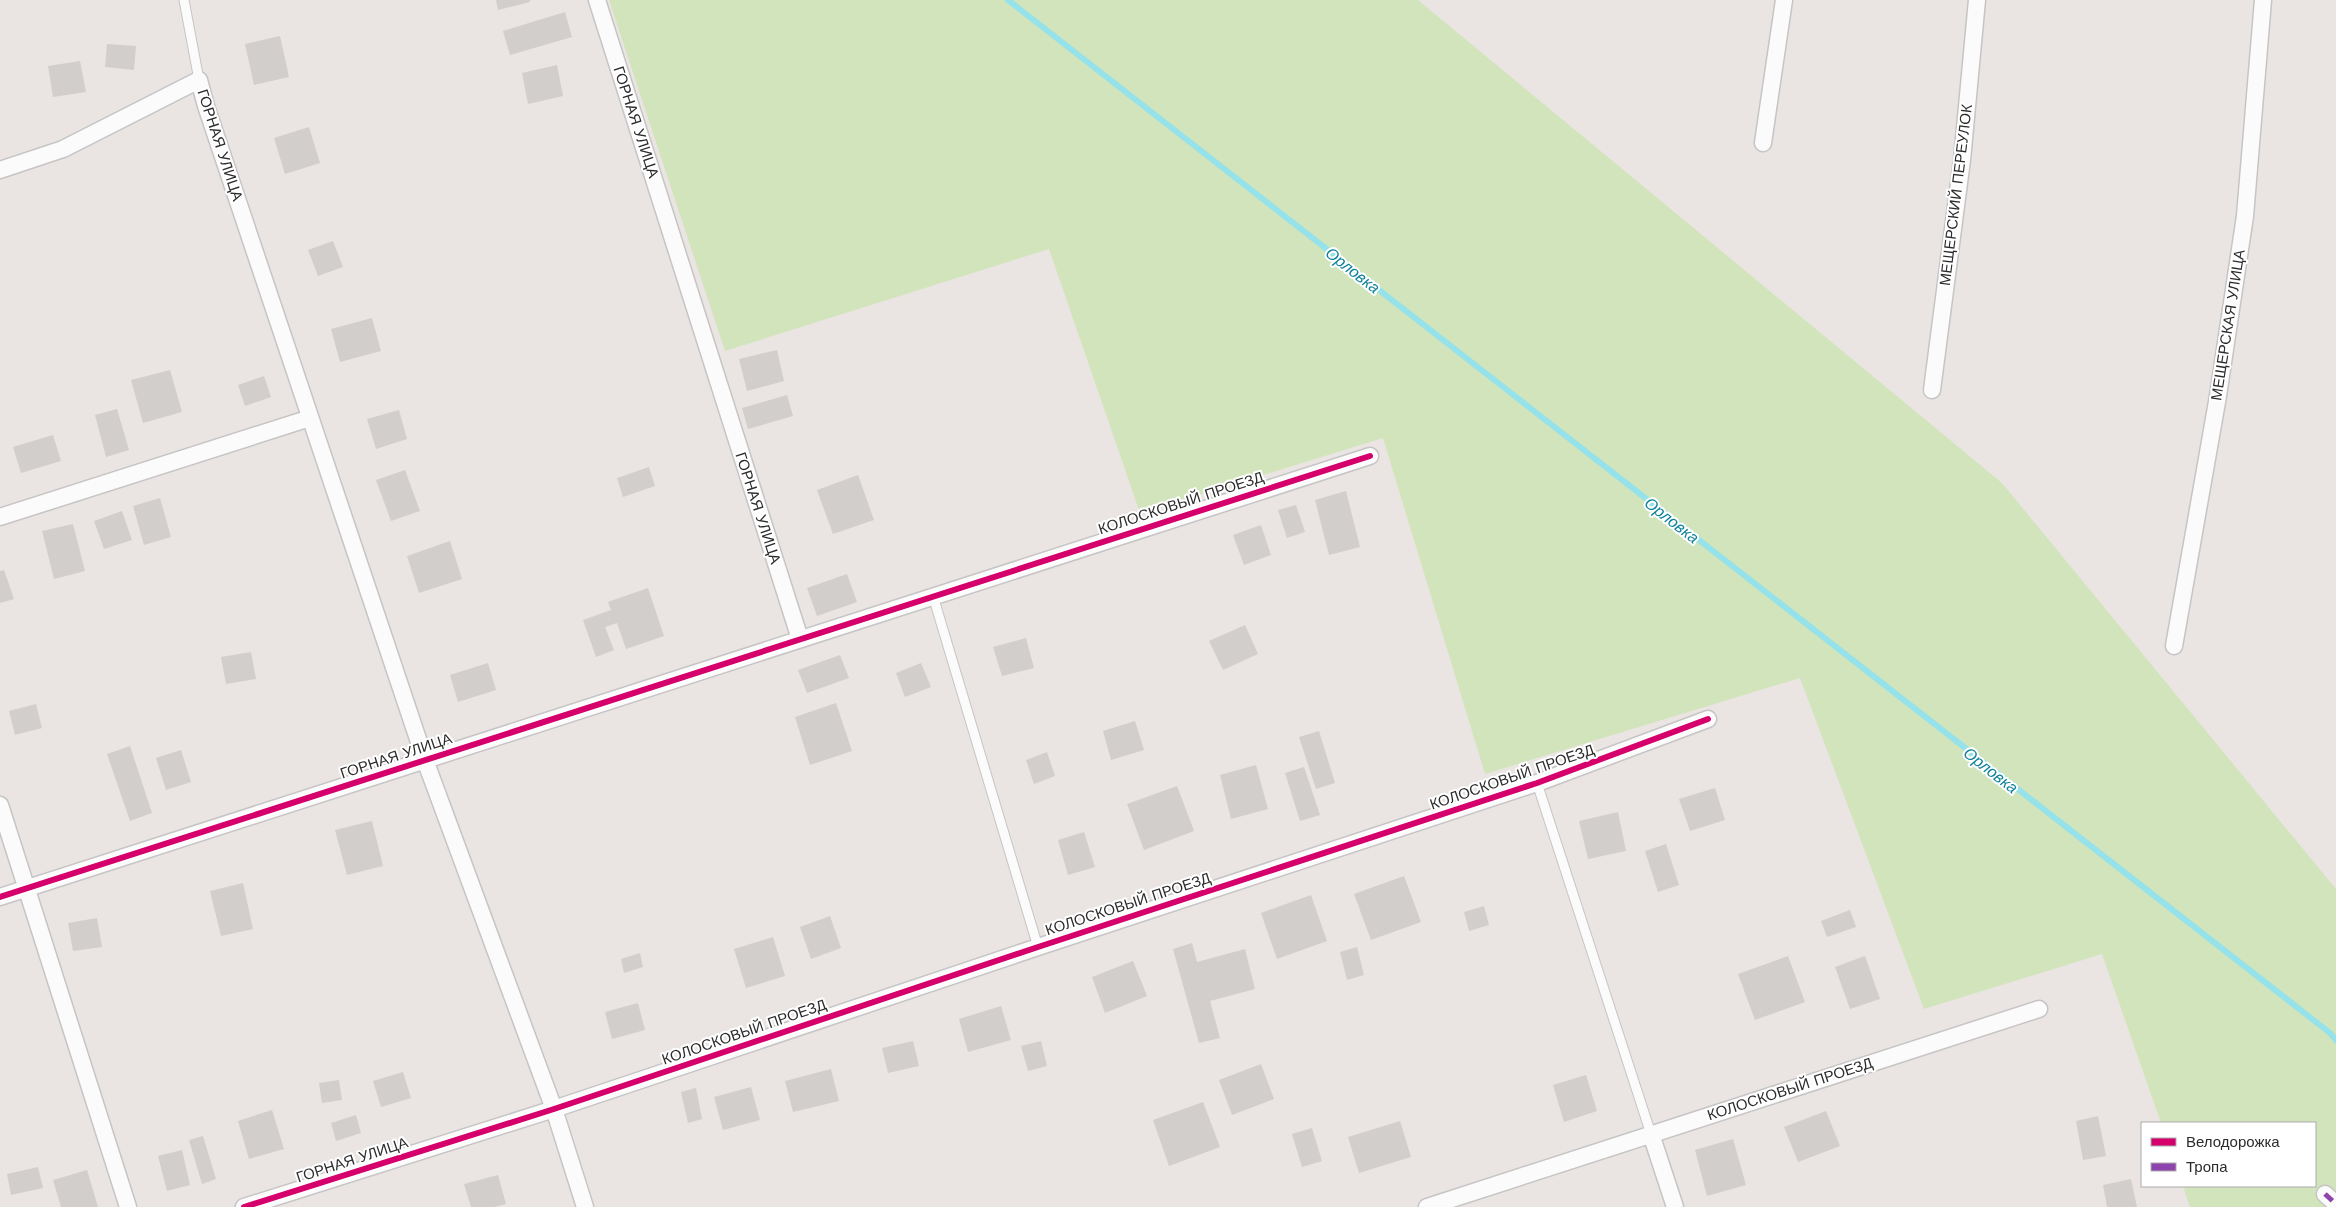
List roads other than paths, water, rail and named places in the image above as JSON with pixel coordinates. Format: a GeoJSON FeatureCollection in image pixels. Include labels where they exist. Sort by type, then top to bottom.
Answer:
{"type":"FeatureCollection","features":[{"type":"Feature","properties":{"kind":"street","name":"ГОРНАЯ УЛИЦА"},"geometry":{"type":"LineString","coordinates":[[0,897],[800,639],[597,0]]}},
{"type":"Feature","properties":{"kind":"street"},"geometry":{"type":"LineString","coordinates":[[1763,143],[1784,0]]}},
{"type":"Feature","properties":{"kind":"street","name":"МЕЩЕРСКИЙ ПЕРЕУЛОК"},"geometry":{"type":"LineString","coordinates":[[1932,390],[1962,160],[1977,0]]}},
{"type":"Feature","properties":{"kind":"street","name":"МЕЩЕРСКАЯ УЛИЦА"},"geometry":{"type":"LineString","coordinates":[[2174,646],[2218,396],[2245,216],[2263,0]]}},
{"type":"Feature","properties":{"kind":"street","name":"ГОРНАЯ УЛИЦА"},"geometry":{"type":"LineString","coordinates":[[0,170],[63,149],[199,80],[425,760],[554,1109],[244,1207]]}},
{"type":"Feature","properties":{"kind":"street"},"geometry":{"type":"LineString","coordinates":[[0,517],[310,418]]}},
{"type":"Feature","properties":{"kind":"street","name":"КОЛОСКОВЫЙ ПРОЕЗД"},"geometry":{"type":"LineString","coordinates":[[800,639],[1370,456]]}},
{"type":"Feature","properties":{"kind":"street","name":"КОЛОСКОВЫЙ ПРОЕЗД"},"geometry":{"type":"LineString","coordinates":[[554,1109],[1537,783],[1708,720]]}},
{"type":"Feature","properties":{"kind":"street"},"geometry":{"type":"LineString","coordinates":[[0,805],[128,1207]]}},
{"type":"Feature","properties":{"kind":"street","name":"КОЛОСКОВЫЙ ПРОЕЗД"},"geometry":{"type":"LineString","coordinates":[[1427,1207],[2039,1009]]}},
{"type":"Feature","properties":{"kind":"street"},"geometry":{"type":"LineString","coordinates":[[554,1109],[585,1207]]}},
{"type":"Feature","properties":{"kind":"street"},"geometry":{"type":"LineString","coordinates":[[1651,1134],[1675,1207]]}},
{"type":"Feature","properties":{"kind":"lane"},"geometry":{"type":"LineString","coordinates":[[184,0],[199,80]]}},
{"type":"Feature","properties":{"kind":"lane"},"geometry":{"type":"LineString","coordinates":[[933,596],[1038,947]]}},
{"type":"Feature","properties":{"kind":"lane"},"geometry":{"type":"LineString","coordinates":[[1537,783],[1651,1134]]}},
{"type":"Feature","properties":{"kind":"waterway","name":"Орловка"},"geometry":{"type":"LineString","coordinates":[[1008,0],[2330,1033],[2336,1040]]}}]}
